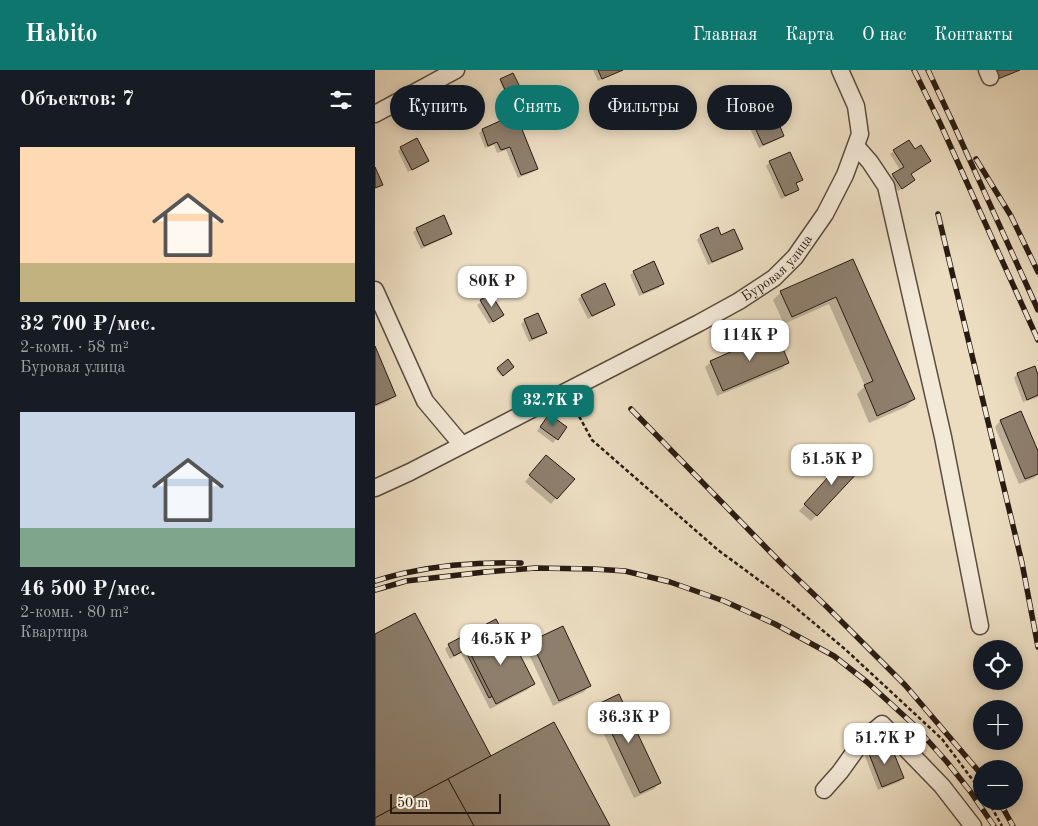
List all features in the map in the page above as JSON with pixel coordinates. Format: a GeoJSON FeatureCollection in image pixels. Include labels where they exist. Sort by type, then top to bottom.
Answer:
{"type":"FeatureCollection","features":[{"type":"Feature","properties":{"kind":"street"},"geometry":{"type":"LineString","coordinates":[[375,114],[456,70]]}},
{"type":"Feature","properties":{"kind":"street"},"geometry":{"type":"LineString","coordinates":[[840,70],[856,106],[858,140],[886,186],[943,436],[981,626]]}},
{"type":"Feature","properties":{"kind":"street","name":"Буровая улица"},"geometry":{"type":"LineString","coordinates":[[375,488],[410,472],[715,314],[774,278],[795,257],[825,214],[845,176],[858,140]]}},
{"type":"Feature","properties":{"kind":"street"},"geometry":{"type":"LineString","coordinates":[[375,290],[425,401],[462,445]]}},
{"type":"Feature","properties":{"kind":"street"},"geometry":{"type":"LineString","coordinates":[[824,790],[840,772],[863,740],[882,724],[942,786],[973,826]]}},
{"type":"Feature","properties":{"kind":"path"},"geometry":{"type":"LineString","coordinates":[[566,392],[592,440],[718,550],[790,603],[847,650],[942,739],[973,780]]}},
{"type":"Feature","properties":{"kind":"path"},"geometry":{"type":"LineString","coordinates":[[993,810],[1002,826]]}},
{"type":"Feature","properties":{"kind":"building"},"geometry":{"type":"Polygon","coordinates":[[[598,70],[623,70],[602,79],[598,70]]]}},
{"type":"Feature","properties":{"kind":"building"},"geometry":{"type":"Polygon","coordinates":[[[994,70],[1020,70],[998,79],[994,70]]]}},
{"type":"Feature","properties":{"kind":"building"},"geometry":{"type":"Polygon","coordinates":[[[513,73],[519,85],[503,85],[500,79],[513,73]]]}},
{"type":"Feature","properties":{"kind":"building"},"geometry":{"type":"Polygon","coordinates":[[[495,123],[495,130],[522,130],[538,169],[521,175],[510,147],[501,150],[497,142],[488,146],[482,130],[485,130],[485,128],[495,123]]]}},
{"type":"Feature","properties":{"kind":"building"},"geometry":{"type":"Polygon","coordinates":[[[756,130],[781,130],[784,136],[763,145],[756,130]]]}},
{"type":"Feature","properties":{"kind":"building"},"geometry":{"type":"Polygon","coordinates":[[[417,138],[429,161],[412,170],[400,147],[417,138]]]}},
{"type":"Feature","properties":{"kind":"building"},"geometry":{"type":"Polygon","coordinates":[[[909,140],[915,149],[921,145],[931,161],[911,174],[915,180],[902,189],[892,174],[904,167],[893,150],[909,140]]]}},
{"type":"Feature","properties":{"kind":"building"},"geometry":{"type":"Polygon","coordinates":[[[790,152],[803,180],[796,183],[799,190],[785,196],[769,161],[790,152]]]}},
{"type":"Feature","properties":{"kind":"building"},"geometry":{"type":"Polygon","coordinates":[[[375,167],[383,185],[375,188],[375,167]]]}},
{"type":"Feature","properties":{"kind":"building"},"geometry":{"type":"Polygon","coordinates":[[[444,215],[452,234],[424,246],[416,228],[444,215]]]}},
{"type":"Feature","properties":{"kind":"building"},"geometry":{"type":"Polygon","coordinates":[[[718,227],[721,235],[734,229],[743,249],[712,262],[700,235],[718,227]]]}},
{"type":"Feature","properties":{"kind":"building"},"geometry":{"type":"Polygon","coordinates":[[[853,259],[915,399],[877,416],[864,385],[873,381],[836,297],[792,317],[780,291],[853,259]]]}},
{"type":"Feature","properties":{"kind":"building"},"geometry":{"type":"Polygon","coordinates":[[[654,261],[664,284],[643,293],[633,271],[654,261]]]}},
{"type":"Feature","properties":{"kind":"building"},"geometry":{"type":"Polygon","coordinates":[[[605,283],[615,305],[592,316],[581,295],[605,283]]]}},
{"type":"Feature","properties":{"kind":"building"},"geometry":{"type":"Polygon","coordinates":[[[491,294],[504,315],[493,322],[480,300],[491,294]]]}},
{"type":"Feature","properties":{"kind":"building"},"geometry":{"type":"Polygon","coordinates":[[[538,313],[547,333],[532,339],[524,319],[538,313]]]}},
{"type":"Feature","properties":{"kind":"building"},"geometry":{"type":"Polygon","coordinates":[[[776,332],[789,363],[723,391],[710,361],[776,332]]]}},
{"type":"Feature","properties":{"kind":"building"},"geometry":{"type":"Polygon","coordinates":[[[375,346],[396,396],[375,405],[375,346]]]}},
{"type":"Feature","properties":{"kind":"building"},"geometry":{"type":"Polygon","coordinates":[[[508,359],[514,367],[503,376],[497,368],[508,359]]]}},
{"type":"Feature","properties":{"kind":"building"},"geometry":{"type":"Polygon","coordinates":[[[1035,366],[1038,375],[1038,395],[1027,400],[1017,373],[1035,366]]]}},
{"type":"Feature","properties":{"kind":"building"},"geometry":{"type":"Polygon","coordinates":[[[1021,411],[1038,451],[1038,474],[1025,479],[1000,420],[1021,411]]]}},
{"type":"Feature","properties":{"kind":"building"},"geometry":{"type":"Polygon","coordinates":[[[549,414],[567,427],[558,440],[540,427],[549,414]]]}},
{"type":"Feature","properties":{"kind":"building"},"geometry":{"type":"Polygon","coordinates":[[[546,455],[575,479],[557,499],[529,475],[546,455]]]}},
{"type":"Feature","properties":{"kind":"building"},"geometry":{"type":"Polygon","coordinates":[[[846,457],[860,470],[817,516],[804,504],[846,457]]]}},
{"type":"Feature","properties":{"kind":"building"},"geometry":{"type":"Polygon","coordinates":[[[415,613],[491,756],[375,818],[375,634],[415,613]]]}},
{"type":"Feature","properties":{"kind":"building"},"geometry":{"type":"Polygon","coordinates":[[[496,619],[530,684],[512,693],[509,688],[489,698],[465,650],[454,656],[448,644],[496,619]]]}},
{"type":"Feature","properties":{"kind":"building"},"geometry":{"type":"Polygon","coordinates":[[[563,626],[591,686],[559,701],[531,641],[563,626]]]}},
{"type":"Feature","properties":{"kind":"building"},"geometry":{"type":"Polygon","coordinates":[[[506,628],[535,684],[496,704],[467,647],[506,628]]]}},
{"type":"Feature","properties":{"kind":"building"},"geometry":{"type":"Polygon","coordinates":[[[619,694],[661,783],[640,793],[598,704],[619,694]]]}},
{"type":"Feature","properties":{"kind":"building"},"geometry":{"type":"Polygon","coordinates":[[[554,722],[610,826],[474,826],[448,779],[554,722]]]}},
{"type":"Feature","properties":{"kind":"building"},"geometry":{"type":"Polygon","coordinates":[[[879,741],[885,754],[893,751],[904,778],[882,787],[866,746],[879,741]]]}},
{"type":"Feature","properties":{"kind":"building"},"geometry":{"type":"Polygon","coordinates":[[[448,779],[474,826],[375,826],[375,818],[448,779]]]}},
{"type":"Feature","properties":{"kind":"railway"},"geometry":{"type":"LineString","coordinates":[[914,70],[940,123],[1038,340]]}},
{"type":"Feature","properties":{"kind":"railway"},"geometry":{"type":"LineString","coordinates":[[928,70],[1038,310]]}},
{"type":"Feature","properties":{"kind":"railway"},"geometry":{"type":"LineString","coordinates":[[976,159],[1011,216],[1038,272]]}},
{"type":"Feature","properties":{"kind":"railway"},"geometry":{"type":"LineString","coordinates":[[938,214],[1022,563],[1038,647]]}},
{"type":"Feature","properties":{"kind":"railway"},"geometry":{"type":"LineString","coordinates":[[631,409],[781,563],[905,685],[973,765]]}},
{"type":"Feature","properties":{"kind":"railway"},"geometry":{"type":"LineString","coordinates":[[375,581],[419,570],[448,566],[521,563]]}},
{"type":"Feature","properties":{"kind":"railway"},"geometry":{"type":"LineString","coordinates":[[375,590],[406,581],[485,572],[535,568],[594,569],[625,571],[670,582],[724,601],[775,624],[834,656],[867,682],[913,724],[947,762],[994,826]]}},
{"type":"Feature","properties":{"kind":"railway"},"geometry":{"type":"LineString","coordinates":[[1004,810],[1013,826]]}}]}
